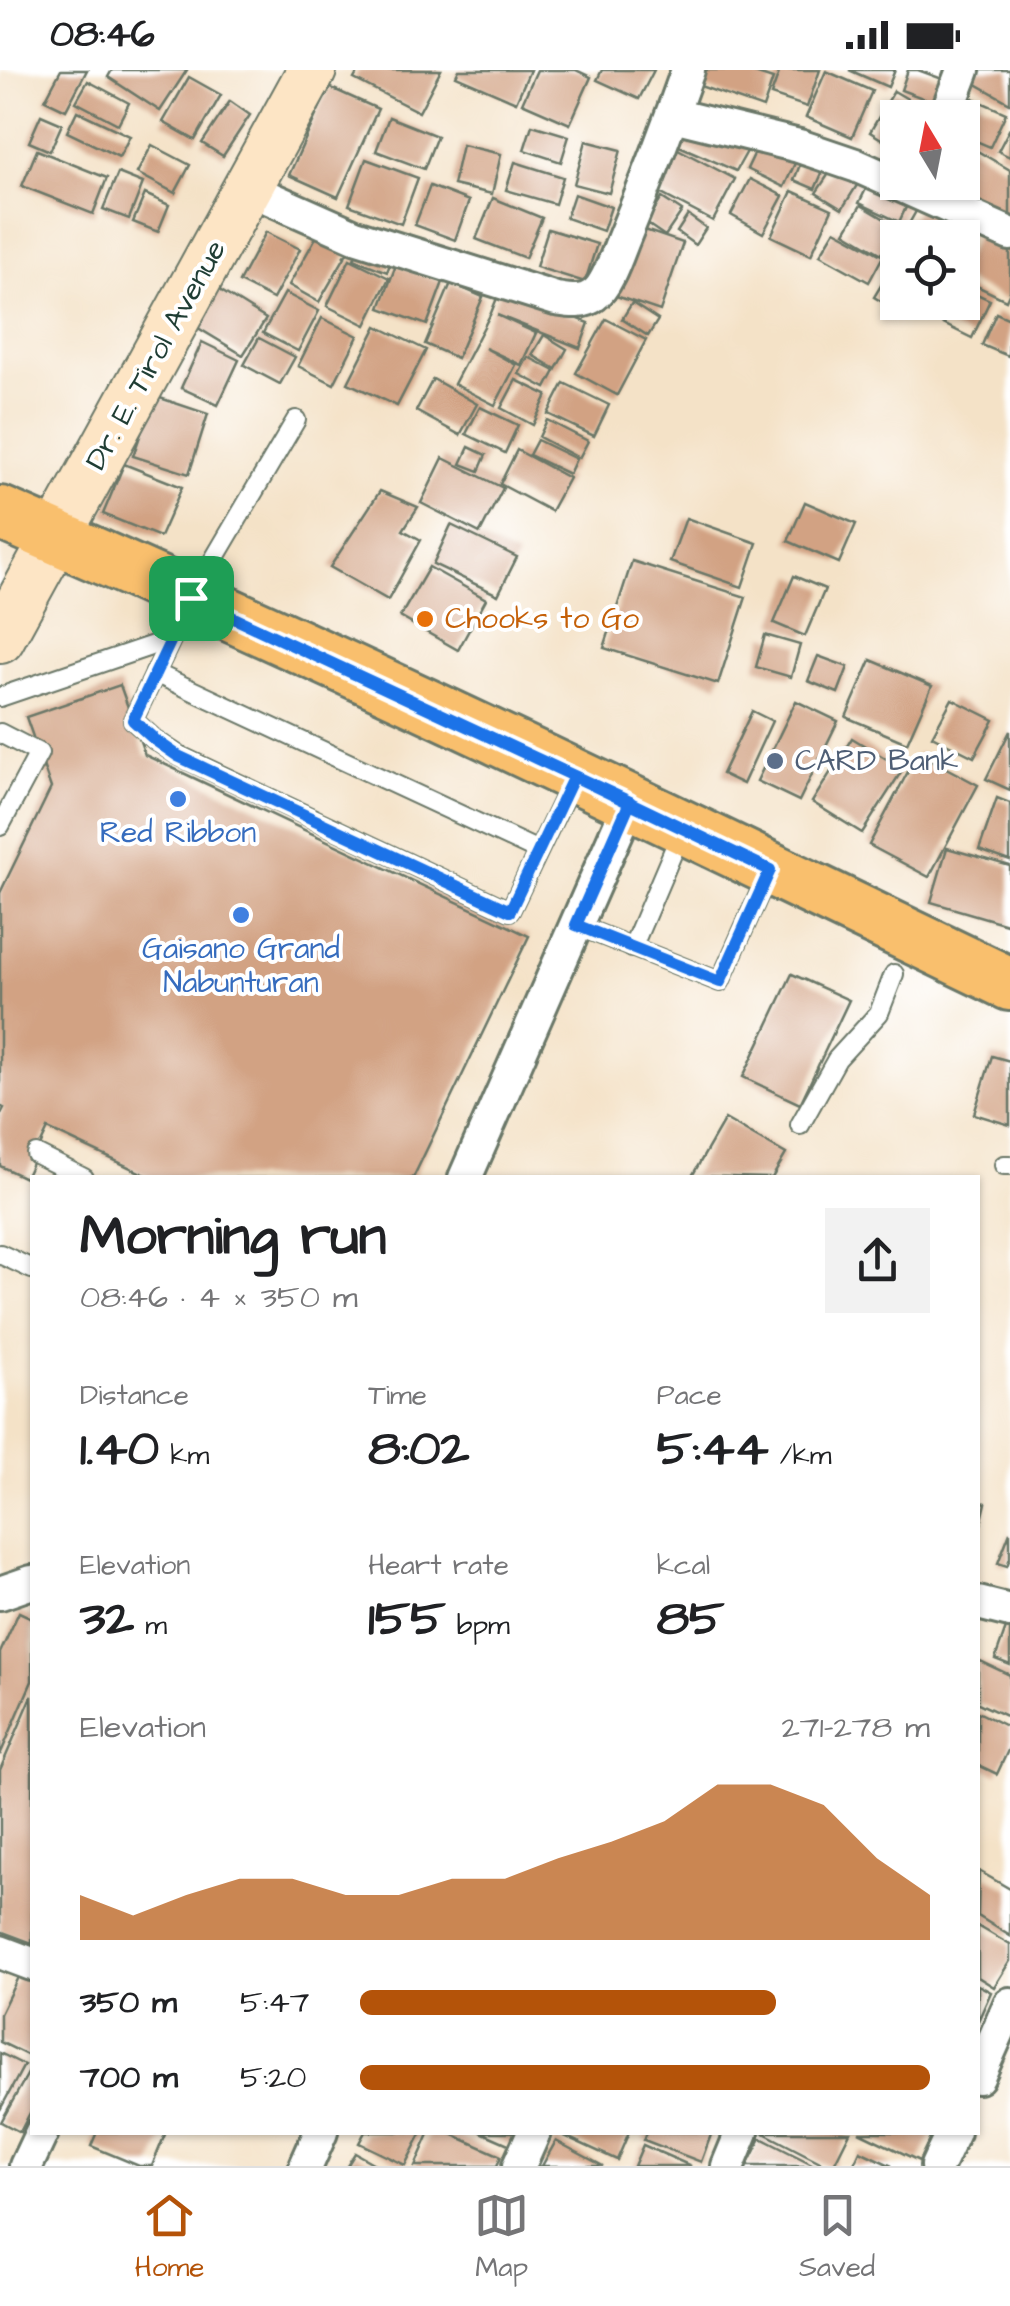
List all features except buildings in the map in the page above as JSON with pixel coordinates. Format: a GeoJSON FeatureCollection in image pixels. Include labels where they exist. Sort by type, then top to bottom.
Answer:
{"type":"FeatureCollection","features":[{"type":"Feature","properties":{"kind":"main road","name":"Dr. E. Tirol Avenue"},"geometry":{"type":"LineString","coordinates":[[0,639],[312,70]]}},
{"type":"Feature","properties":{"kind":"main road"},"geometry":{"type":"LineString","coordinates":[[0,513],[57,538],[181,618],[574,776],[1009,979]]}},
{"type":"Feature","properties":{"kind":"street"},"geometry":{"type":"LineString","coordinates":[[247,188],[355,236],[570,302],[584,300],[595,295],[603,284],[688,70]]}},
{"type":"Feature","properties":{"kind":"street"},"geometry":{"type":"LineString","coordinates":[[952,100],[963,70]]}},
{"type":"Feature","properties":{"kind":"street"},"geometry":{"type":"LineString","coordinates":[[673,115],[799,146],[880,174]]}},
{"type":"Feature","properties":{"kind":"street"},"geometry":{"type":"LineString","coordinates":[[943,200],[1010,234]]}},
{"type":"Feature","properties":{"kind":"street"},"geometry":{"type":"LineString","coordinates":[[466,1175],[630,802]]}},
{"type":"Feature","properties":{"kind":"street"},"geometry":{"type":"LineString","coordinates":[[0,1593],[30,1583]]}},
{"type":"Feature","properties":{"kind":"street"},"geometry":{"type":"LineString","coordinates":[[980,1604],[1010,1611]]}},
{"type":"Feature","properties":{"kind":"street"},"geometry":{"type":"LineString","coordinates":[[0,1952],[30,1963]]}},
{"type":"Feature","properties":{"kind":"street"},"geometry":{"type":"LineString","coordinates":[[980,2072],[1010,2004]]}},
{"type":"Feature","properties":{"kind":"street"},"geometry":{"type":"LineString","coordinates":[[0,2154],[26,2166],[41,2135]]}},
{"type":"Feature","properties":{"kind":"street"},"geometry":{"type":"LineString","coordinates":[[306,2166],[320,2135]]}},
{"type":"Feature","properties":{"kind":"street"},"geometry":{"type":"LineString","coordinates":[[519,2166],[533,2135]]}},
{"type":"Feature","properties":{"kind":"street"},"geometry":{"type":"LineString","coordinates":[[728,2166],[741,2135]]}},
{"type":"Feature","properties":{"kind":"street"},"geometry":{"type":"LineString","coordinates":[[938,2166],[951,2135]]}},
{"type":"Feature","properties":{"kind":"lane"},"geometry":{"type":"LineString","coordinates":[[296,420],[181,618],[133,720],[178,756],[510,911],[574,776]]}},
{"type":"Feature","properties":{"kind":"lane"},"geometry":{"type":"LineString","coordinates":[[0,697],[181,618]]}},
{"type":"Feature","properties":{"kind":"lane"},"geometry":{"type":"LineString","coordinates":[[155,673],[538,852]]}},
{"type":"Feature","properties":{"kind":"lane"},"geometry":{"type":"LineString","coordinates":[[0,732],[39,753],[0,826]]}},
{"type":"Feature","properties":{"kind":"lane"},"geometry":{"type":"LineString","coordinates":[[632,948],[684,828]]}},
{"type":"Feature","properties":{"kind":"lane"},"geometry":{"type":"LineString","coordinates":[[576,925],[720,982],[770,870]]}},
{"type":"Feature","properties":{"kind":"lane"},"geometry":{"type":"LineString","coordinates":[[800,1125],[837,1060],[879,1013],[894,974]]}},
{"type":"Feature","properties":{"kind":"lane"},"geometry":{"type":"LineString","coordinates":[[36,1154],[78,1175]]}},
{"type":"Feature","properties":{"kind":"lane"},"geometry":{"type":"LineString","coordinates":[[0,1254],[30,1268]]}},
{"type":"Feature","properties":{"kind":"place","name":"Chooks to Go"},"geometry":{"type":"Point","coordinates":[425,619]}},
{"type":"Feature","properties":{"kind":"place","name":"CARD Bank"},"geometry":{"type":"Point","coordinates":[775,761]}},
{"type":"Feature","properties":{"kind":"place","name":"Red Ribbon"},"geometry":{"type":"Point","coordinates":[178,799]}},
{"type":"Feature","properties":{"kind":"place","name":"Gaisano Grand Nabunturan"},"geometry":{"type":"Point","coordinates":[241,915]}},
{"type":"Feature","properties":{"kind":"route"},"geometry":{"type":"LineString","coordinates":[[191,598],[133,720],[155,740],[178,756],[510,911],[574,776],[630,802],[770,870],[720,982],[576,925],[630,802],[191,598]]}}]}
